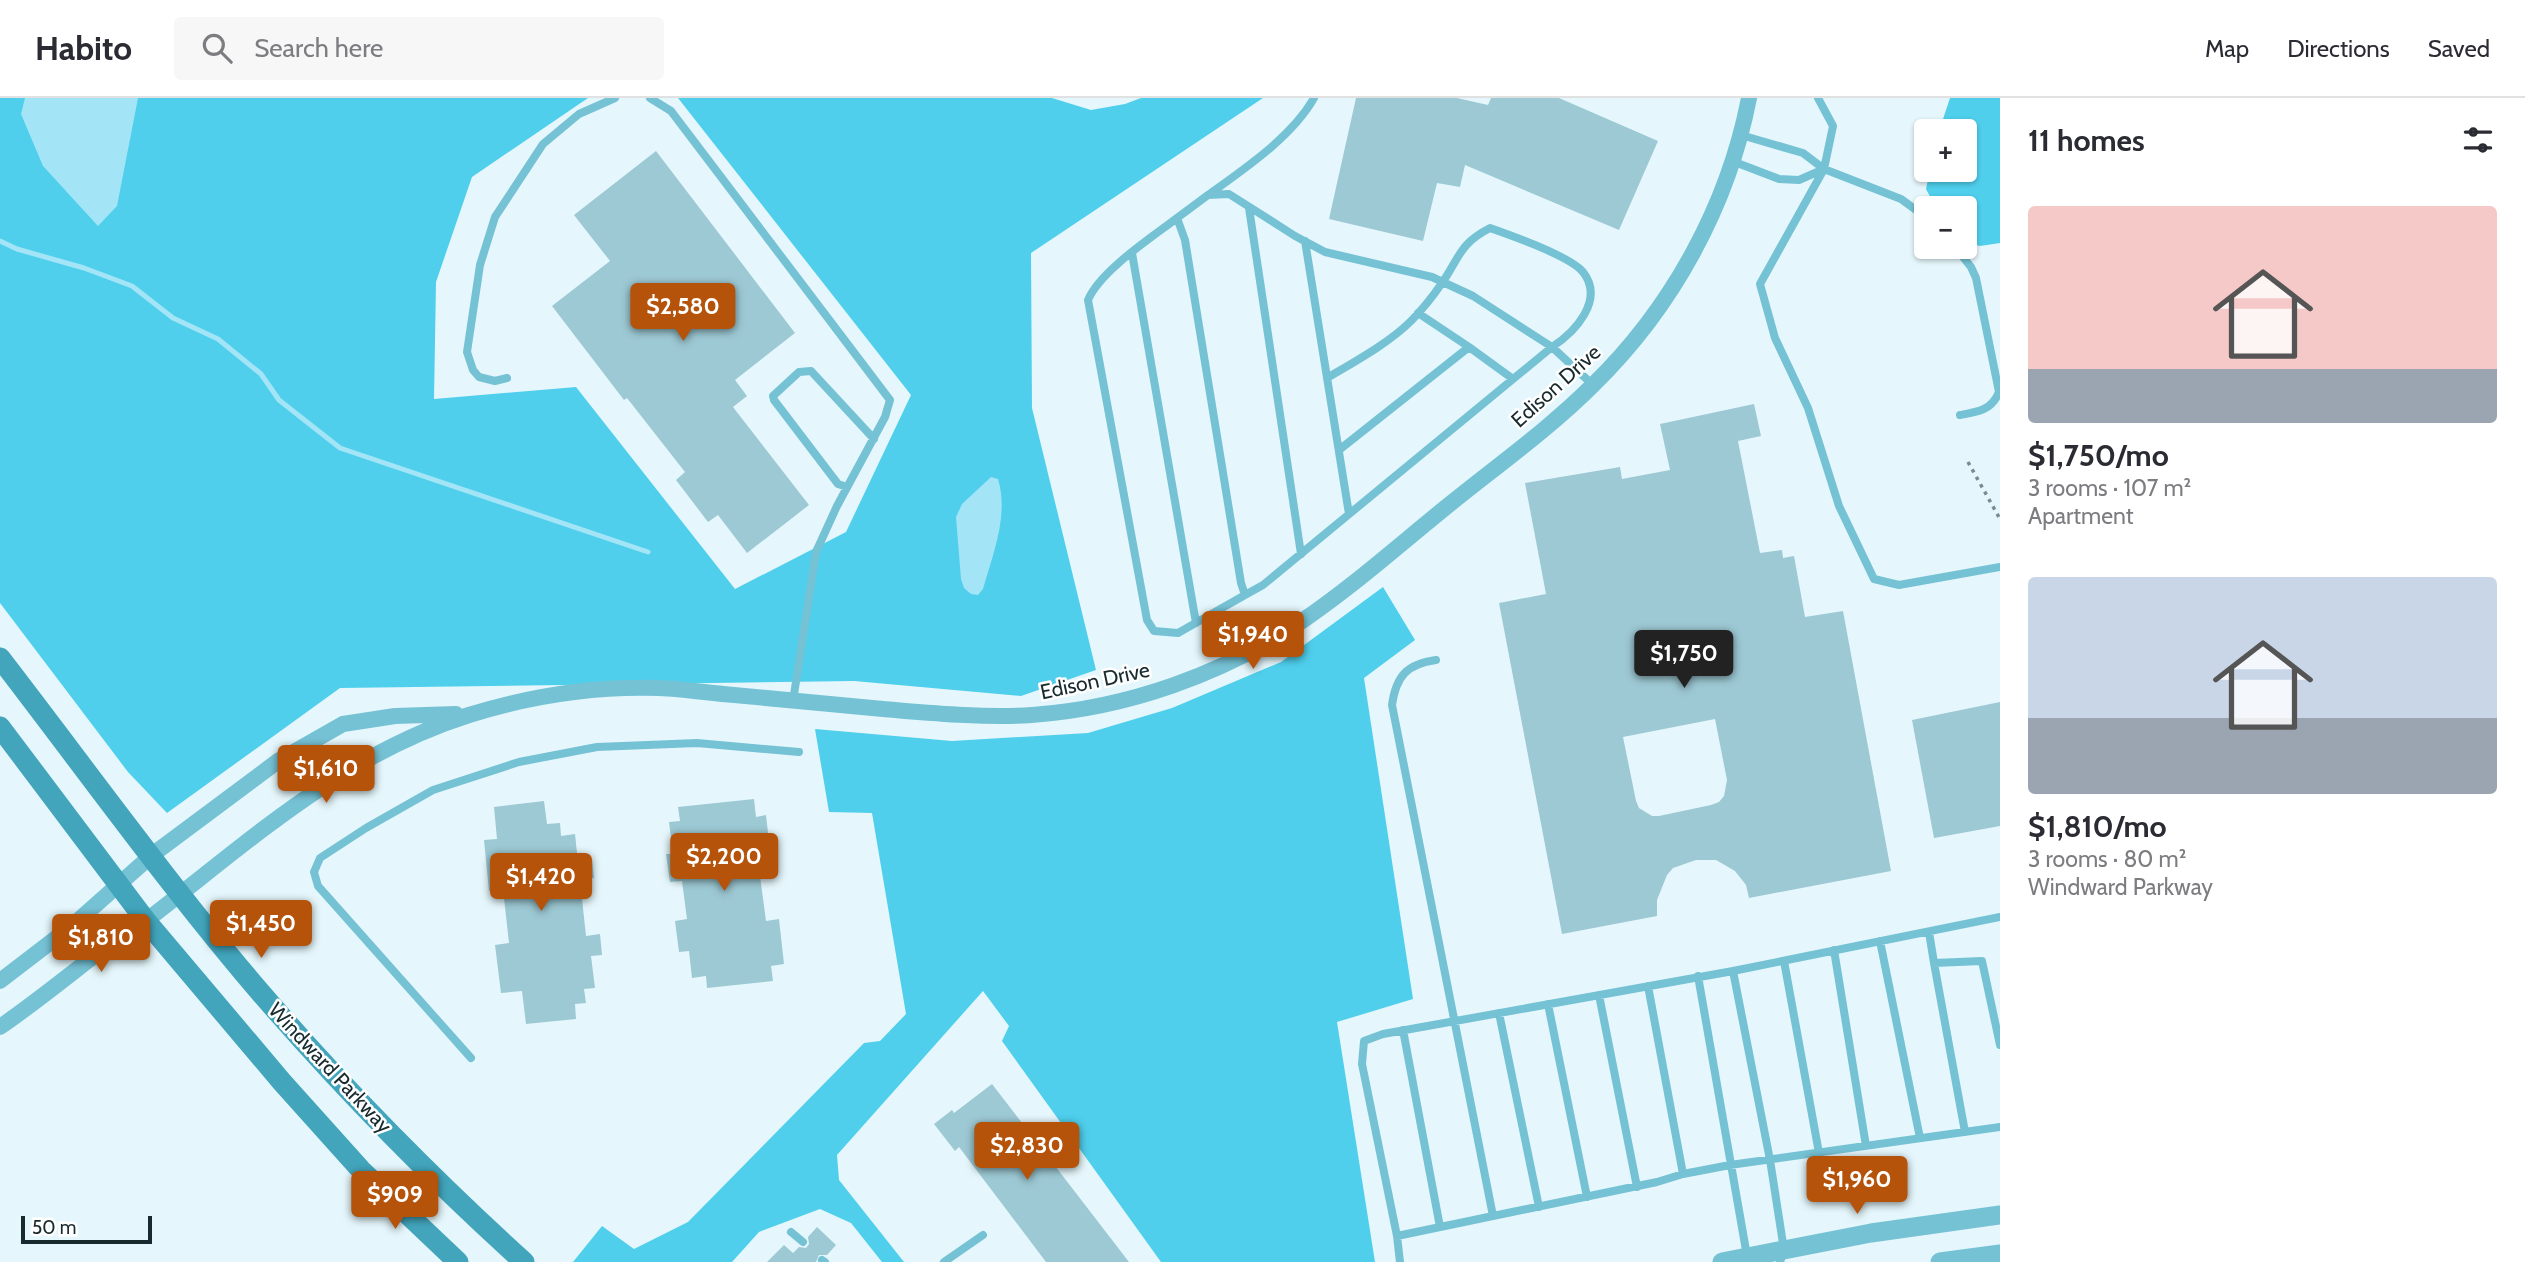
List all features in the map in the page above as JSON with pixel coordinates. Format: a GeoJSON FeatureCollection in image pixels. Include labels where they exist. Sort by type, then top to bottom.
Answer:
{"type":"FeatureCollection","features":[{"type":"Feature","properties":{"kind":"main road","name":"Windward Parkway"},"geometry":{"type":"LineString","coordinates":[[0,658],[253,984],[396,1139],[524,1262]]}},
{"type":"Feature","properties":{"kind":"main road","name":"Windward Parkway"},"geometry":{"type":"LineString","coordinates":[[0,727],[146,921],[282,1082],[361,1170],[457,1262]]}},
{"type":"Feature","properties":{"kind":"street","name":"Edison Drive"},"geometry":{"type":"LineString","coordinates":[[0,1027],[146,921],[303,798],[362,761],[435,727],[472,714],[520,701],[589,691],[659,688],[954,715],[1030,715],[1088,708],[1143,695],[1198,676],[1251,651],[1331,600],[1593,385],[1633,342],[1683,271],[1718,201],[1741,135],[1749,98]]}},
{"type":"Feature","properties":{"kind":"street","name":"Edison Drive"},"geometry":{"type":"LineString","coordinates":[[0,981],[73,925],[152,855],[278,761],[344,724],[396,716],[472,714]]}},
{"type":"Feature","properties":{"kind":"street"},"geometry":{"type":"LineString","coordinates":[[1722,1262],[1782,1256],[1871,1233],[2000,1215]]}},
{"type":"Feature","properties":{"kind":"street"},"geometry":{"type":"LineString","coordinates":[[1940,1262],[2000,1254]]}},
{"type":"Feature","properties":{"kind":"lane"},"geometry":{"type":"LineString","coordinates":[[507,378],[495,381],[479,377],[473,370],[467,352],[480,265],[495,217],[543,144],[579,114],[615,98]]}},
{"type":"Feature","properties":{"kind":"lane"},"geometry":{"type":"LineString","coordinates":[[650,98],[671,111],[890,400],[886,417],[847,487],[816,552],[793,701]]}},
{"type":"Feature","properties":{"kind":"lane"},"geometry":{"type":"LineString","coordinates":[[1314,98],[1290,128],[1261,155],[1132,253],[1093,288],[1088,300],[1147,620],[1154,631],[1178,633],[1263,585],[1577,327],[1586,313],[1591,290],[1583,271],[1567,261],[1490,228],[1476,235],[1461,249],[1443,282],[1411,321],[1361,358],[1327,378]]}},
{"type":"Feature","properties":{"kind":"lane"},"geometry":{"type":"LineString","coordinates":[[1818,98],[1833,126],[1824,169],[1760,284],[1775,338],[1808,408],[1839,506],[1874,579],[1899,585],[2000,567]]}},
{"type":"Feature","properties":{"kind":"lane"},"geometry":{"type":"LineString","coordinates":[[1741,135],[1803,153],[1824,169],[1901,199],[1914,208]]}},
{"type":"Feature","properties":{"kind":"lane"},"geometry":{"type":"LineString","coordinates":[[1732,161],[1779,179],[1799,180],[1824,169]]}},
{"type":"Feature","properties":{"kind":"lane"},"geometry":{"type":"LineString","coordinates":[[1208,195],[1229,194],[1325,252],[1432,277],[1473,296],[1552,347],[1593,385]]}},
{"type":"Feature","properties":{"kind":"lane"},"geometry":{"type":"LineString","coordinates":[[1249,208],[1301,554]]}},
{"type":"Feature","properties":{"kind":"lane"},"geometry":{"type":"LineString","coordinates":[[1177,218],[1185,240],[1245,595]]}},
{"type":"Feature","properties":{"kind":"lane"},"geometry":{"type":"LineString","coordinates":[[1305,242],[1349,514]]}},
{"type":"Feature","properties":{"kind":"lane"},"geometry":{"type":"LineString","coordinates":[[1132,253],[1196,623]]}},
{"type":"Feature","properties":{"kind":"lane"},"geometry":{"type":"LineString","coordinates":[[1960,415],[1989,407],[1997,398],[1998,384],[1976,278],[1965,259]]}},
{"type":"Feature","properties":{"kind":"lane"},"geometry":{"type":"LineString","coordinates":[[1418,313],[1513,379]]}},
{"type":"Feature","properties":{"kind":"lane"},"geometry":{"type":"LineString","coordinates":[[1339,450],[1469,347]]}},
{"type":"Feature","properties":{"kind":"lane"},"geometry":{"type":"LineString","coordinates":[[847,487],[838,484],[774,401],[773,396],[799,372],[811,371],[873,439]]}},
{"type":"Feature","properties":{"kind":"lane"},"geometry":{"type":"LineString","coordinates":[[1436,660],[1423,662],[1407,670],[1394,686],[1392,705],[1493,1216]]}},
{"type":"Feature","properties":{"kind":"lane"},"geometry":{"type":"LineString","coordinates":[[471,1058],[318,886],[314,872],[320,858],[433,790],[519,762],[597,747],[697,743],[799,752]]}},
{"type":"Feature","properties":{"kind":"lane"},"geometry":{"type":"LineString","coordinates":[[1400,1262],[1362,1064],[1364,1041],[1403,1030],[1732,971],[2000,917]]}},
{"type":"Feature","properties":{"kind":"lane"},"geometry":{"type":"LineString","coordinates":[[1929,932],[1965,1132]]}},
{"type":"Feature","properties":{"kind":"lane"},"geometry":{"type":"LineString","coordinates":[[1880,941],[1920,1139]]}},
{"type":"Feature","properties":{"kind":"lane"},"geometry":{"type":"LineString","coordinates":[[1834,950],[1866,1146]]}},
{"type":"Feature","properties":{"kind":"lane"},"geometry":{"type":"LineString","coordinates":[[1784,961],[1819,1153]]}},
{"type":"Feature","properties":{"kind":"lane"},"geometry":{"type":"LineString","coordinates":[[1934,963],[1982,961],[2000,1045]]}},
{"type":"Feature","properties":{"kind":"lane"},"geometry":{"type":"LineString","coordinates":[[1732,971],[1770,1160],[1782,1256]]}},
{"type":"Feature","properties":{"kind":"lane"},"geometry":{"type":"LineString","coordinates":[[1698,976],[1749,1259]]}},
{"type":"Feature","properties":{"kind":"lane"},"geometry":{"type":"LineString","coordinates":[[1648,986],[1684,1174]]}},
{"type":"Feature","properties":{"kind":"lane"},"geometry":{"type":"LineString","coordinates":[[1599,995],[1637,1186]]}},
{"type":"Feature","properties":{"kind":"lane"},"geometry":{"type":"LineString","coordinates":[[1548,1004],[1587,1197]]}},
{"type":"Feature","properties":{"kind":"lane"},"geometry":{"type":"LineString","coordinates":[[1499,1013],[1539,1207]]}},
{"type":"Feature","properties":{"kind":"lane"},"geometry":{"type":"LineString","coordinates":[[1403,1030],[1440,1227]]}},
{"type":"Feature","properties":{"kind":"lane"},"geometry":{"type":"LineString","coordinates":[[1397,1236],[1730,1164],[2000,1127]]}},
{"type":"Feature","properties":{"kind":"lane"},"geometry":{"type":"LineString","coordinates":[[791,1232],[803,1242]]}},
{"type":"Feature","properties":{"kind":"lane"},"geometry":{"type":"LineString","coordinates":[[944,1262],[983,1235]]}},
{"type":"Feature","properties":{"kind":"path"},"geometry":{"type":"LineString","coordinates":[[1968,462],[2000,519]]}},
{"type":"Feature","properties":{"kind":"shaded area"},"geometry":{"type":"Polygon","coordinates":[[[0,98],[588,98],[472,177],[436,282],[434,399],[576,387],[735,589],[846,532],[911,395],[678,98],[1052,98],[1091,110],[1125,104],[1141,98],[1263,98],[1031,253],[1032,408],[1096,670],[1021,696],[854,681],[340,688],[167,813],[128,772],[0,603],[0,98]]]}},
{"type":"Feature","properties":{"kind":"shaded area"},"geometry":{"type":"Polygon","coordinates":[[[25,98],[138,98],[117,206],[98,226],[43,166],[21,114],[25,98]]]}},
{"type":"Feature","properties":{"kind":"shaded area"},"geometry":{"type":"Polygon","coordinates":[[[1950,98],[2000,98],[2000,243],[1977,245],[1977,196],[1930,196],[1926,189],[1927,182],[1977,182],[1977,119],[1943,119],[1950,98]]]}},
{"type":"Feature","properties":{"kind":"shaded area"},"geometry":{"type":"Polygon","coordinates":[[[991,477],[998,479],[1001,520],[983,589],[978,595],[971,594],[964,588],[961,579],[956,517],[962,504],[991,477]]]}},
{"type":"Feature","properties":{"kind":"shaded area"},"geometry":{"type":"Polygon","coordinates":[[[1383,587],[1415,640],[1364,678],[1413,999],[1337,1022],[1375,1262],[1161,1262],[1002,1041],[1009,1026],[983,991],[837,1155],[839,1180],[904,1262],[882,1262],[851,1223],[820,1209],[759,1232],[732,1262],[573,1262],[602,1226],[634,1249],[688,1222],[864,1043],[880,1041],[906,1014],[872,813],[829,812],[815,729],[952,741],[1088,733],[1172,708],[1281,662],[1383,587]]]}},
{"type":"Feature","properties":{"kind":"building"},"geometry":{"type":"Polygon","coordinates":[[[1356,98],[1457,98],[1488,105],[1491,98],[1559,98],[1658,141],[1619,230],[1465,165],[1460,187],[1437,183],[1423,241],[1329,219],[1356,98]]]}},
{"type":"Feature","properties":{"kind":"building"},"geometry":{"type":"Polygon","coordinates":[[[656,151],[795,333],[735,380],[747,396],[733,407],[809,505],[747,553],[718,515],[708,522],[676,480],[685,472],[627,398],[624,400],[552,306],[610,261],[574,215],[656,151]]]}},
{"type":"Feature","properties":{"kind":"building"},"geometry":{"type":"Polygon","coordinates":[[[1754,404],[1761,436],[1738,441],[1760,553],[1782,550],[1783,558],[1794,556],[1805,617],[1843,611],[1891,871],[1749,898],[1746,885],[1735,871],[1716,860],[1696,860],[1673,868],[1667,875],[1657,900],[1657,916],[1562,934],[1499,603],[1546,594],[1525,483],[1620,467],[1622,479],[1670,470],[1660,424],[1754,404]],[[1715,719],[1623,737],[1636,801],[1639,808],[1652,816],[1719,802],[1724,796],[1727,780],[1715,719]]]}},
{"type":"Feature","properties":{"kind":"building"},"geometry":{"type":"Polygon","coordinates":[[[2000,702],[2000,826],[1934,838],[1912,720],[2000,702]]]}},
{"type":"Feature","properties":{"kind":"building"},"geometry":{"type":"Polygon","coordinates":[[[754,799],[756,817],[766,815],[771,859],[758,861],[766,921],[779,919],[784,964],[771,966],[773,981],[707,988],[706,976],[692,978],[689,951],[679,952],[675,921],[687,919],[682,881],[670,882],[666,854],[673,854],[669,822],[680,821],[678,807],[754,799]]]}},
{"type":"Feature","properties":{"kind":"building"},"geometry":{"type":"Polygon","coordinates":[[[544,801],[547,824],[560,823],[561,836],[575,834],[578,862],[592,860],[594,878],[580,880],[586,936],[600,934],[602,955],[591,956],[595,988],[584,989],[586,1003],[575,1004],[576,1019],[526,1024],[522,991],[501,993],[495,945],[509,943],[503,889],[489,891],[484,840],[497,839],[494,807],[544,801]]]}},
{"type":"Feature","properties":{"kind":"building"},"geometry":{"type":"Polygon","coordinates":[[[992,1084],[1129,1262],[1046,1262],[959,1147],[955,1151],[934,1124],[952,1110],[954,1113],[992,1084]]]}},
{"type":"Feature","properties":{"kind":"building"},"geometry":{"type":"Polygon","coordinates":[[[817,1227],[836,1245],[827,1255],[819,1255],[816,1262],[767,1262],[784,1245],[793,1253],[799,1247],[806,1248],[809,1244],[808,1237],[817,1227]]]}},
{"type":"Feature","properties":{"kind":"waterway"},"geometry":{"type":"LineString","coordinates":[[0,241],[132,286],[173,318],[218,339],[261,374],[279,400],[340,448],[648,552]]}}]}
